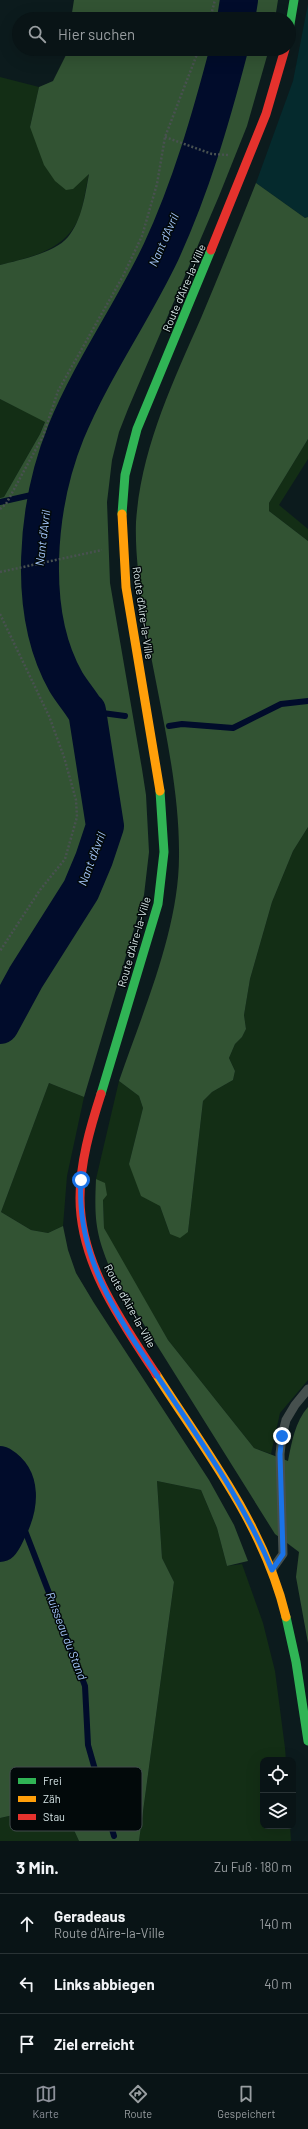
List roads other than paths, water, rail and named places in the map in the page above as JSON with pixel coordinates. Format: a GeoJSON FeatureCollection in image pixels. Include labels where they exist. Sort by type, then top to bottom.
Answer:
{"type":"FeatureCollection","features":[{"type":"Feature","properties":{"kind":"street"},"geometry":{"type":"LineString","coordinates":[[292,12],[294,0]]}},
{"type":"Feature","properties":{"kind":"street","name":"Route d'Aire-la-Ville"},"geometry":{"type":"LineString","coordinates":[[283,56],[266,114],[250,157],[137,429],[127,463],[122,508],[124,569],[159,783],[164,826],[164,853],[160,894],[154,921],[96,1111],[88,1144],[80,1194],[83,1232],[88,1250],[103,1287],[132,1338],[235,1495],[257,1534],[272,1570],[284,1605],[294,1652],[308,1741]]}},
{"type":"Feature","properties":{"kind":"lane"},"geometry":{"type":"LineString","coordinates":[[272,1570],[283,1554],[280,1454],[282,1436],[289,1415],[308,1390]]}},
{"type":"Feature","properties":{"kind":"waterway","name":"Nant d'Avril"},"geometry":{"type":"LineString","coordinates":[[237,12],[239,0]]}},
{"type":"Feature","properties":{"kind":"waterway","name":"Nant d'Avril"},"geometry":{"type":"LineString","coordinates":[[0,1025],[26,977],[81,890],[94,859],[105,826],[87,711],[66,682],[53,654],[45,624],[41,591],[40,558],[48,492],[56,461],[76,409],[100,363],[150,275],[182,203],[200,152],[227,56]]}},
{"type":"Feature","properties":{"kind":"waterway"},"geometry":{"type":"LineString","coordinates":[[0,502],[49,491]]}},
{"type":"Feature","properties":{"kind":"waterway"},"geometry":{"type":"LineString","coordinates":[[169,726],[182,724],[233,728],[281,704],[308,701]]}},
{"type":"Feature","properties":{"kind":"waterway"},"geometry":{"type":"LineString","coordinates":[[87,711],[125,716]]}},
{"type":"Feature","properties":{"kind":"waterway","name":"Nant d'Avril"},"geometry":{"type":"LineString","coordinates":[[0,1465],[13,1478],[17,1493],[17,1502],[12,1519],[0,1543]]}},
{"type":"Feature","properties":{"kind":"waterway","name":"Ruisseau du Stand"},"geometry":{"type":"LineString","coordinates":[[17,1510],[85,1686],[88,1745],[94,1767]]}},
{"type":"Feature","properties":{"kind":"waterway","name":"Ruisseau du Stand"},"geometry":{"type":"LineString","coordinates":[[113,1831],[114,1836]]}}]}
